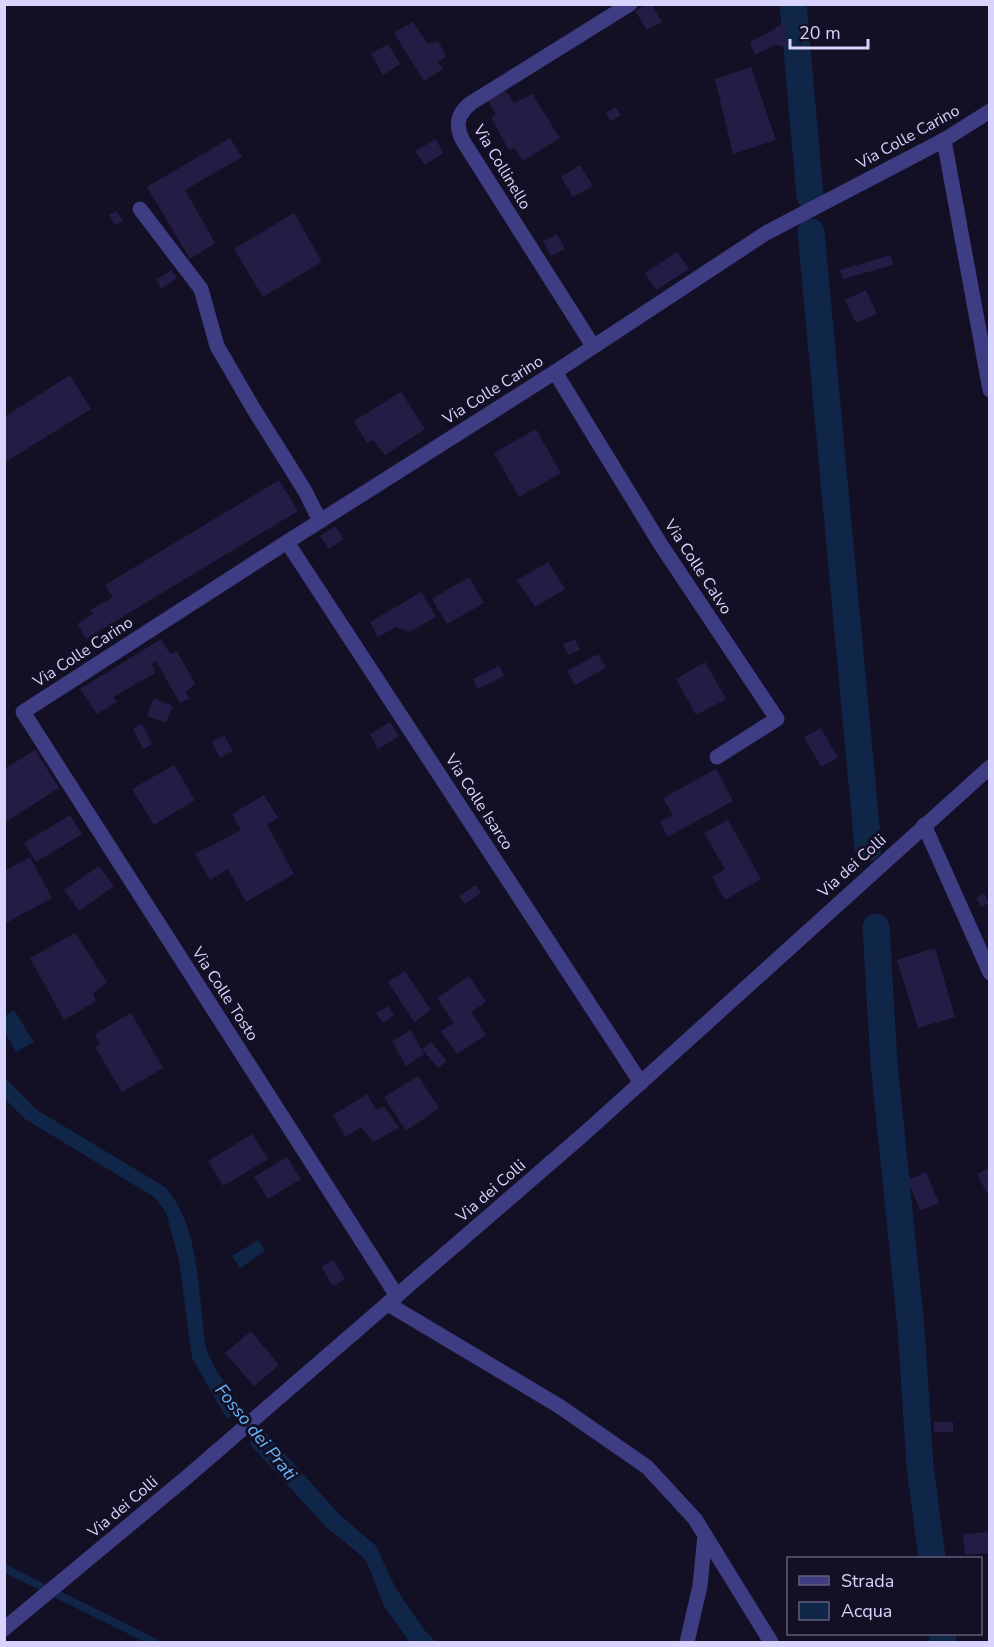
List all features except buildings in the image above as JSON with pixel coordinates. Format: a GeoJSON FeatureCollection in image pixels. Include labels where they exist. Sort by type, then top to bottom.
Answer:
{"type":"FeatureCollection","features":[{"type":"Feature","properties":{"kind":"street","name":"Via Collinello"},"geometry":{"type":"LineString","coordinates":[[592,346],[463,141],[459,132],[458,119],[471,103],[630,4]]}},
{"type":"Feature","properties":{"kind":"street","name":"Via Colle Carino"},"geometry":{"type":"LineString","coordinates":[[23,712],[555,372],[766,233],[944,140],[990,111]]}},
{"type":"Feature","properties":{"kind":"street"},"geometry":{"type":"LineString","coordinates":[[944,140],[990,390]]}},
{"type":"Feature","properties":{"kind":"street"},"geometry":{"type":"LineString","coordinates":[[140,209],[201,289],[217,346],[321,521]]}},
{"type":"Feature","properties":{"kind":"street","name":"Via Colle Calvo"},"geometry":{"type":"LineString","coordinates":[[555,372],[661,546],[777,719],[717,757]]}},
{"type":"Feature","properties":{"kind":"street","name":"Via Colle Isarco"},"geometry":{"type":"LineString","coordinates":[[287,542],[641,1083]]}},
{"type":"Feature","properties":{"kind":"street","name":"Via Colle Tosto"},"geometry":{"type":"LineString","coordinates":[[23,712],[392,1300]]}},
{"type":"Feature","properties":{"kind":"street","name":"Via dei Colli"},"geometry":{"type":"LineString","coordinates":[[4,1629],[270,1406],[641,1083],[990,767]]}},
{"type":"Feature","properties":{"kind":"street"},"geometry":{"type":"LineString","coordinates":[[924,825],[990,972]]}},
{"type":"Feature","properties":{"kind":"street"},"geometry":{"type":"LineString","coordinates":[[392,1300],[559,1406],[648,1467],[695,1519],[771,1642]]}},
{"type":"Feature","properties":{"kind":"street"},"geometry":{"type":"LineString","coordinates":[[687,1642],[700,1586],[705,1535]]}},
{"type":"Feature","properties":{"kind":"water"},"geometry":{"type":"Polygon","coordinates":[[[14,1010],[34,1042],[16,1052],[5,1032],[5,1016],[14,1010]]]}},
{"type":"Feature","properties":{"kind":"water"},"geometry":{"type":"Polygon","coordinates":[[[4,1077],[37,1110],[165,1187],[175,1200],[183,1215],[193,1247],[207,1351],[218,1373],[242,1406],[227,1419],[192,1358],[179,1260],[166,1212],[154,1197],[25,1119],[5,1099],[4,1077]]]}},
{"type":"Feature","properties":{"kind":"water"},"geometry":{"type":"Polygon","coordinates":[[[258,1240],[265,1251],[240,1268],[232,1256],[258,1240]]]}},
{"type":"Feature","properties":{"kind":"water"},"geometry":{"type":"Polygon","coordinates":[[[264,1431],[339,1514],[376,1546],[395,1587],[425,1631],[436,1642],[409,1641],[384,1606],[363,1557],[326,1527],[249,1443],[264,1431]]]}},
{"type":"Feature","properties":{"kind":"waterway"},"geometry":{"type":"LineString","coordinates":[[793,4],[810,196]]}},
{"type":"Feature","properties":{"kind":"waterway"},"geometry":{"type":"LineString","coordinates":[[811,232],[868,848]]}},
{"type":"Feature","properties":{"kind":"waterway"},"geometry":{"type":"LineString","coordinates":[[876,927],[884,1063],[911,1328],[920,1466],[932,1557]]}},
{"type":"Feature","properties":{"kind":"waterway","name":"Fosso dei Prati"},"geometry":{"type":"LineString","coordinates":[[229,1405],[262,1444]]}},
{"type":"Feature","properties":{"kind":"waterway"},"geometry":{"type":"LineString","coordinates":[[4,1568],[154,1642]]}},
{"type":"Feature","properties":{"kind":"waterway"},"geometry":{"type":"LineString","coordinates":[[942,1635],[943,1642]]}}]}
